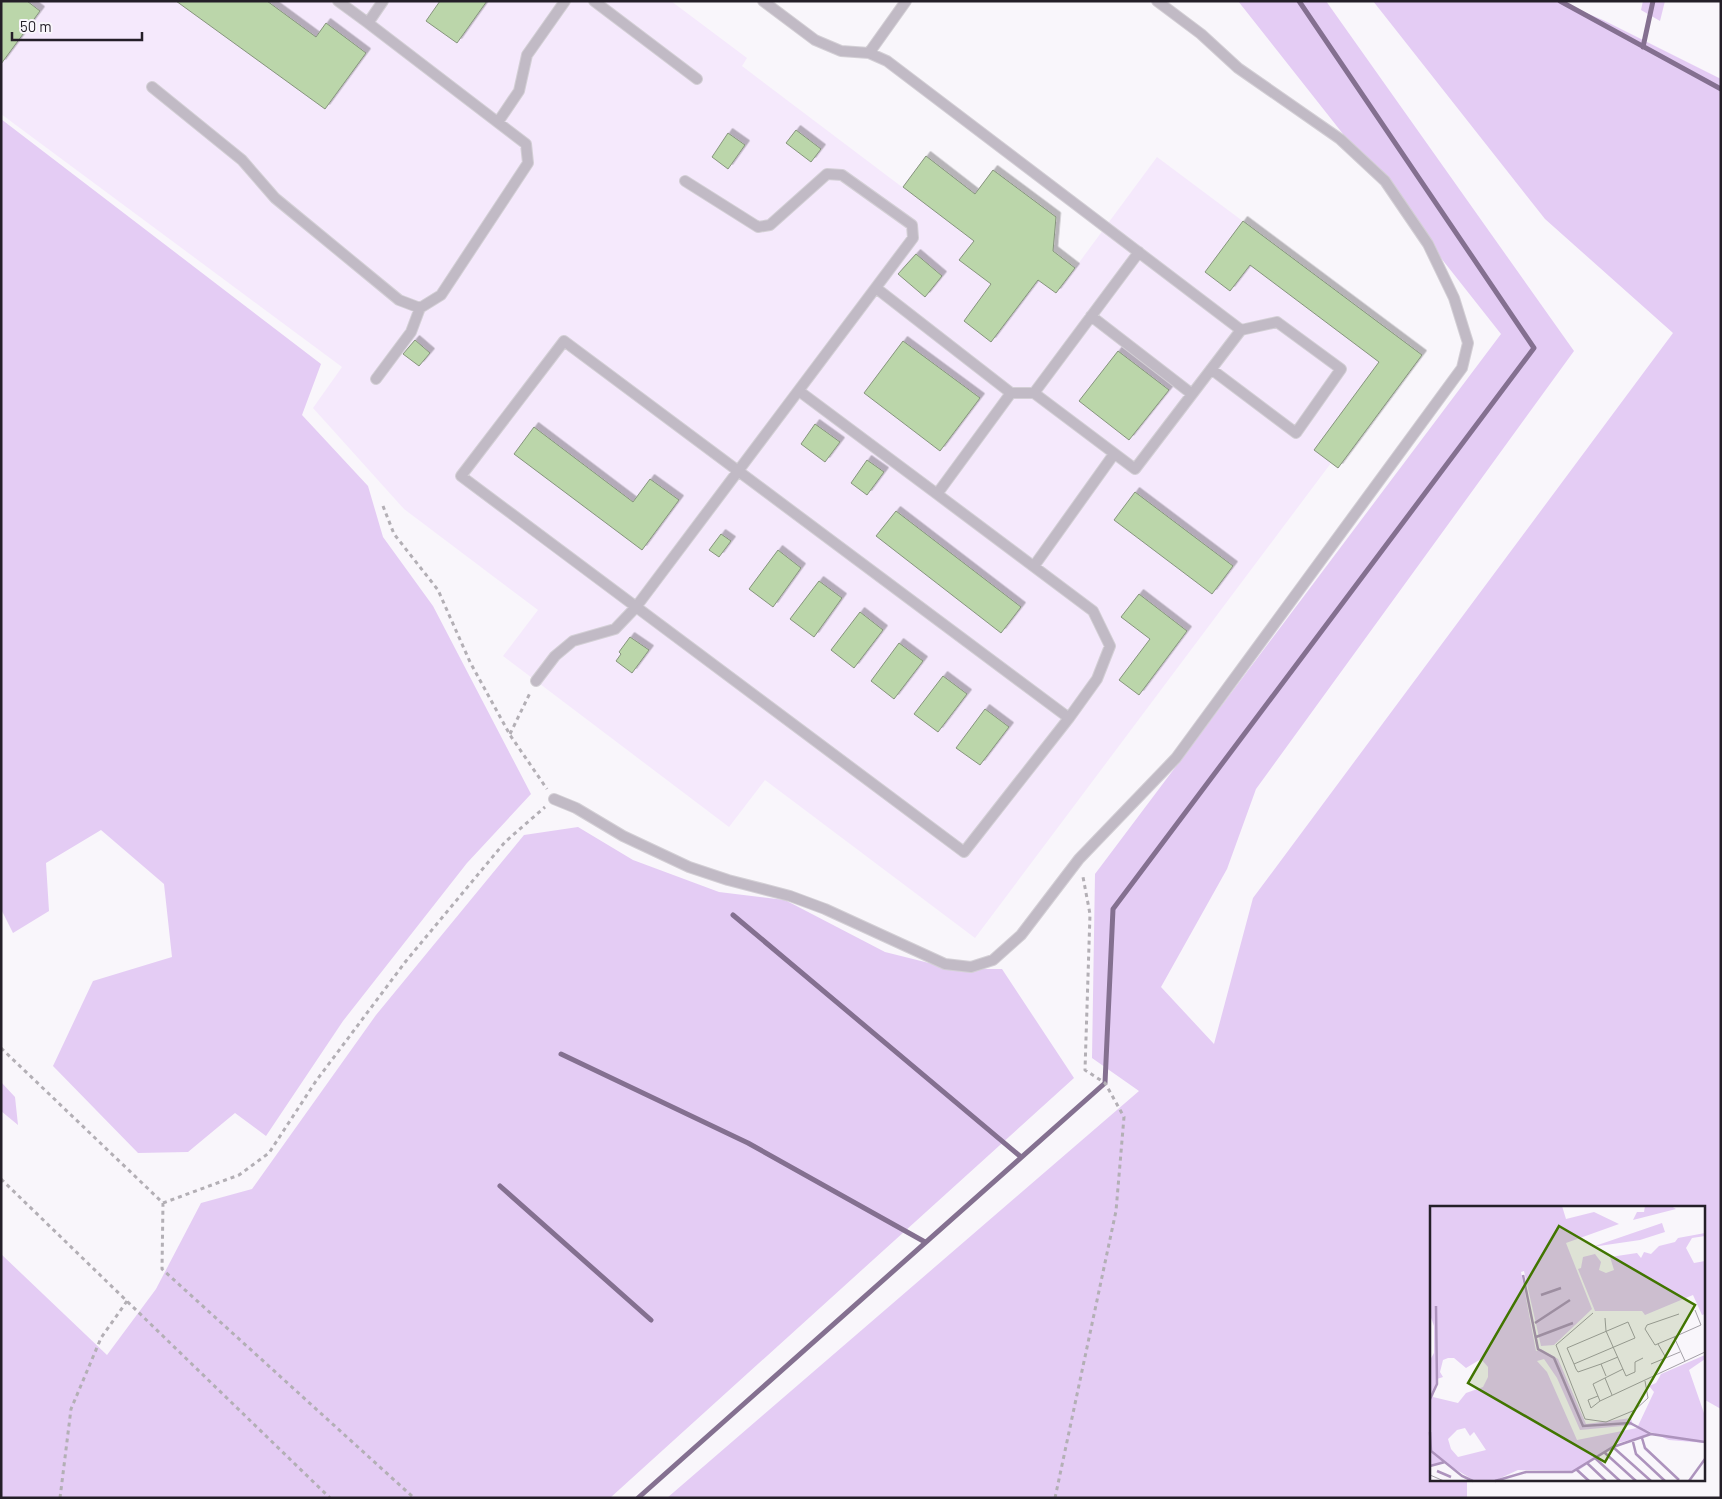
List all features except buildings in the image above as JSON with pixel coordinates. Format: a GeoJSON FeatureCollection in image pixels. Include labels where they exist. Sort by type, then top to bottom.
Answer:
{"type":"FeatureCollection","features":[{"type":"Feature","properties":{"kind":"lane"},"geometry":{"type":"LineString","coordinates":[[338,1],[526,144],[528,163],[441,295],[420,308],[411,332],[376,379]]}},
{"type":"Feature","properties":{"kind":"lane"},"geometry":{"type":"LineString","coordinates":[[368,23],[383,1]]}},
{"type":"Feature","properties":{"kind":"lane"},"geometry":{"type":"LineString","coordinates":[[498,122],[519,91],[527,55],[565,1]]}},
{"type":"Feature","properties":{"kind":"lane"},"geometry":{"type":"LineString","coordinates":[[594,1],[697,79]]}},
{"type":"Feature","properties":{"kind":"lane"},"geometry":{"type":"LineString","coordinates":[[763,1],[815,40],[841,51],[869,53],[888,61],[1241,330]]}},
{"type":"Feature","properties":{"kind":"lane"},"geometry":{"type":"LineString","coordinates":[[869,53],[906,1]]}},
{"type":"Feature","properties":{"kind":"lane"},"geometry":{"type":"LineString","coordinates":[[554,799],[576,808],[623,836],[689,867],[790,896],[826,909],[945,964],[971,967],[993,960],[1021,935],[1079,859],[1176,758],[1462,368],[1468,343],[1454,298],[1428,244],[1386,181],[1340,139],[1238,68],[1200,34],[1157,1]]}},
{"type":"Feature","properties":{"kind":"lane"},"geometry":{"type":"LineString","coordinates":[[152,87],[242,160],[275,198],[399,300],[420,308]]}},
{"type":"Feature","properties":{"kind":"lane"},"geometry":{"type":"LineString","coordinates":[[536,682],[555,656],[573,641],[615,629],[636,607],[914,238],[912,225],[842,175],[826,174],[770,225],[758,227],[685,181]]}},
{"type":"Feature","properties":{"kind":"lane"},"geometry":{"type":"LineString","coordinates":[[1034,393],[1139,252]]}},
{"type":"Feature","properties":{"kind":"lane"},"geometry":{"type":"LineString","coordinates":[[876,288],[1011,393],[1034,393],[1135,469],[1210,369],[1241,330],[1277,322],[1341,369],[1296,433],[1210,369]]}},
{"type":"Feature","properties":{"kind":"lane"},"geometry":{"type":"LineString","coordinates":[[1091,316],[1192,394]]}},
{"type":"Feature","properties":{"kind":"lane"},"geometry":{"type":"LineString","coordinates":[[799,390],[1093,611],[1110,646],[1097,679],[1069,718],[964,852],[461,476],[564,341],[1069,718]]}},
{"type":"Feature","properties":{"kind":"lane"},"geometry":{"type":"LineString","coordinates":[[937,494],[1011,393]]}},
{"type":"Feature","properties":{"kind":"lane"},"geometry":{"type":"LineString","coordinates":[[1034,566],[1114,454]]}},
{"type":"Feature","properties":{"kind":"path"},"geometry":{"type":"LineString","coordinates":[[163,1203],[239,1175],[270,1153],[316,1081],[406,961],[504,842],[554,799],[510,735],[470,662],[438,590],[394,534],[383,506]]}},
{"type":"Feature","properties":{"kind":"path"},"geometry":{"type":"LineString","coordinates":[[510,735],[536,682]]}},
{"type":"Feature","properties":{"kind":"path"},"geometry":{"type":"LineString","coordinates":[[1055,1498],[1116,1211],[1124,1117],[1105,1083],[1085,1070],[1090,914],[1079,859]]}},
{"type":"Feature","properties":{"kind":"path"},"geometry":{"type":"LineString","coordinates":[[1,1048],[163,1203],[162,1268],[414,1498]]}},
{"type":"Feature","properties":{"kind":"path"},"geometry":{"type":"LineString","coordinates":[[1,1179],[330,1498]]}},
{"type":"Feature","properties":{"kind":"path"},"geometry":{"type":"LineString","coordinates":[[60,1498],[71,1409],[101,1338],[127,1301]]}},
{"type":"Feature","properties":{"kind":"shaded area"},"geometry":{"type":"Polygon","coordinates":[[[1,1],[671,1],[747,58],[742,66],[902,187],[926,156],[975,193],[993,170],[1056,217],[1053,251],[1075,268],[1157,157],[1422,355],[1338,468],[1331,463],[975,938],[765,780],[729,827],[503,656],[538,610],[404,509],[313,408],[342,367],[1,114],[1,1]]]}},
{"type":"Feature","properties":{"kind":"shaded area"},"geometry":{"type":"Polygon","coordinates":[[[1238,1],[1326,1],[1574,351],[1256,789],[1227,869],[1161,987],[1214,1044],[1253,898],[1673,333],[1545,219],[1373,1],[1558,1],[1603,20],[1721,79],[1721,1409],[1704,1398],[1704,1206],[1430,1206],[1430,1482],[1467,1482],[1467,1498],[667,1498],[1139,1091],[1092,1058],[1095,874],[1501,334],[1238,1]]]}},
{"type":"Feature","properties":{"kind":"shaded area"},"geometry":{"type":"Polygon","coordinates":[[[1643,1],[1665,1],[1660,21],[1641,10],[1643,1]]]}},
{"type":"Feature","properties":{"kind":"shaded area"},"geometry":{"type":"Polygon","coordinates":[[[1,119],[321,364],[302,415],[368,486],[383,537],[433,606],[531,794],[467,863],[343,1021],[266,1136],[235,1113],[188,1152],[138,1153],[53,1066],[93,981],[172,957],[164,884],[101,830],[46,863],[49,911],[13,933],[1,909],[1,119]]]}},
{"type":"Feature","properties":{"kind":"shaded area"},"geometry":{"type":"Polygon","coordinates":[[[578,827],[633,860],[719,892],[785,900],[885,952],[953,969],[1002,969],[1074,1078],[610,1498],[1,1498],[1,1254],[107,1355],[156,1289],[201,1203],[252,1189],[376,1015],[524,835],[578,827]]]}},
{"type":"Feature","properties":{"kind":"shaded area"},"geometry":{"type":"Polygon","coordinates":[[[1,1082],[15,1097],[18,1125],[1,1111],[1,1082]]]}},
{"type":"Feature","properties":{"kind":"waterway"},"geometry":{"type":"LineString","coordinates":[[638,1498],[1105,1083],[1113,909],[1534,348],[1299,1]]}},
{"type":"Feature","properties":{"kind":"waterway"},"geometry":{"type":"LineString","coordinates":[[1560,1],[1721,89]]}},
{"type":"Feature","properties":{"kind":"waterway"},"geometry":{"type":"LineString","coordinates":[[1643,47],[1653,1]]}},
{"type":"Feature","properties":{"kind":"waterway"},"geometry":{"type":"LineString","coordinates":[[733,915],[1021,1157]]}},
{"type":"Feature","properties":{"kind":"waterway"},"geometry":{"type":"LineString","coordinates":[[561,1054],[748,1143],[925,1242]]}},
{"type":"Feature","properties":{"kind":"waterway"},"geometry":{"type":"LineString","coordinates":[[500,1186],[651,1320]]}}]}
